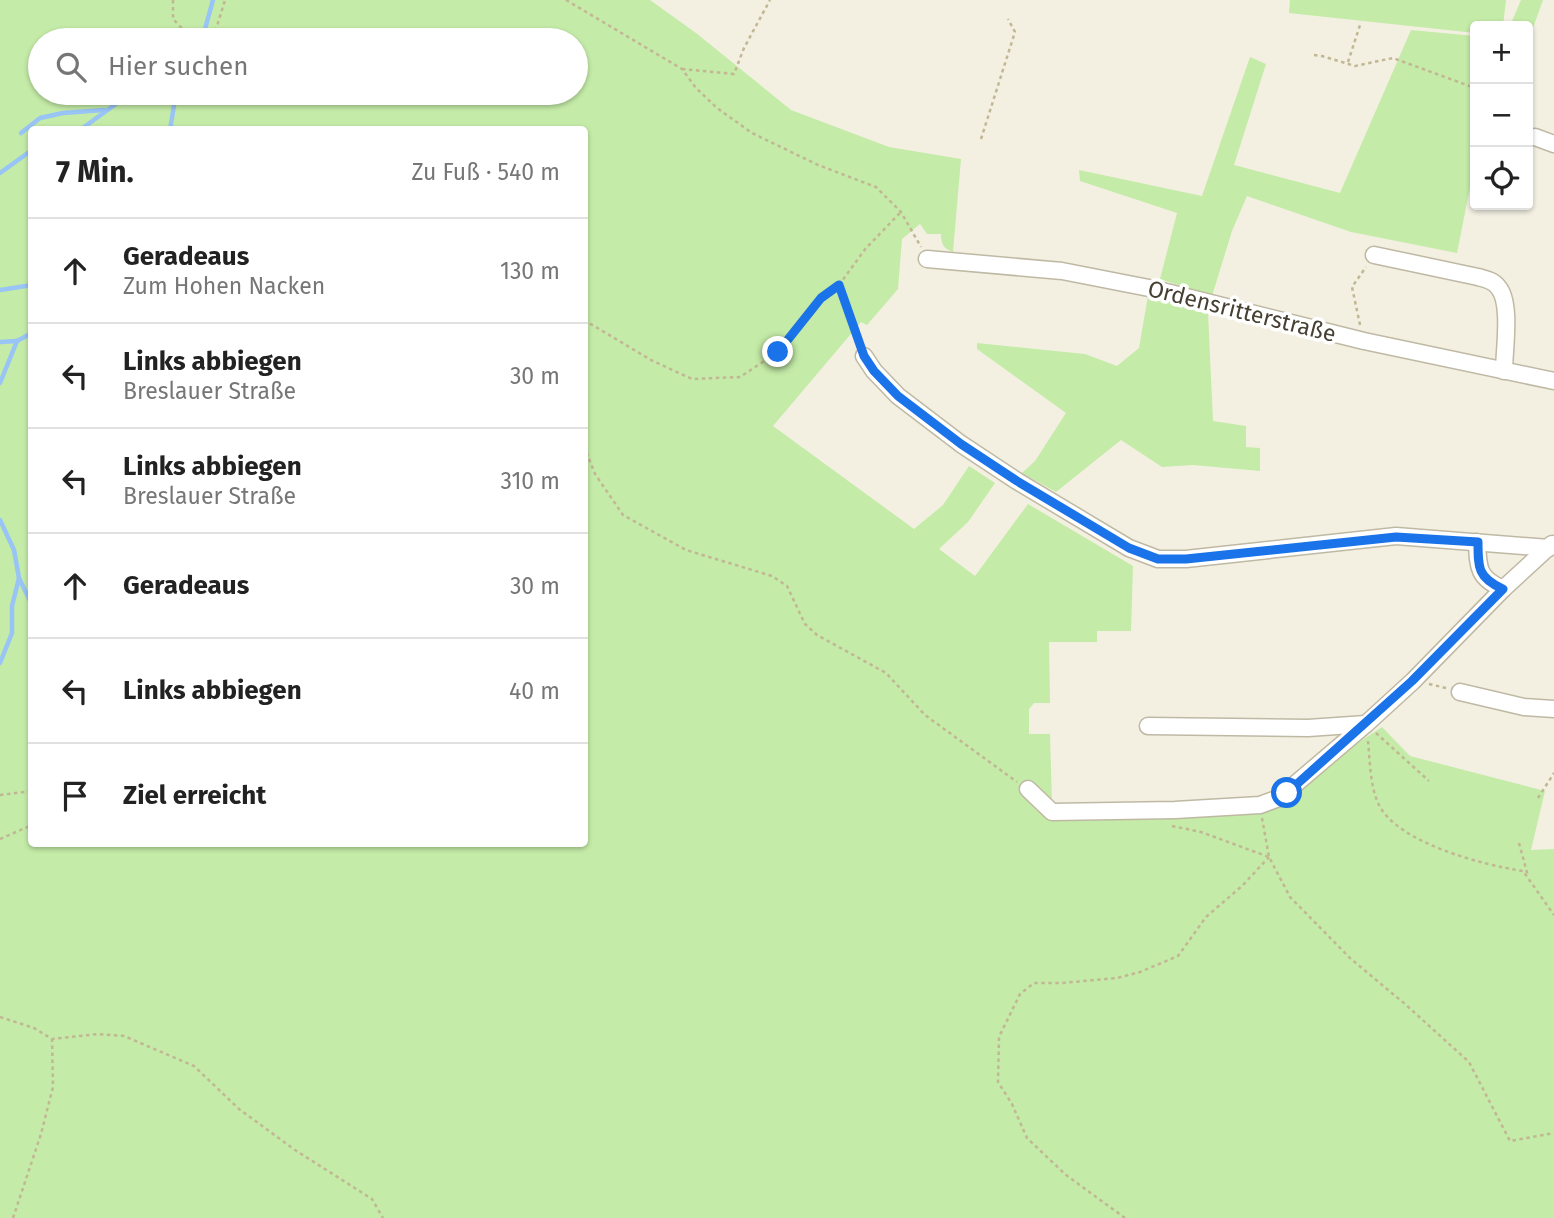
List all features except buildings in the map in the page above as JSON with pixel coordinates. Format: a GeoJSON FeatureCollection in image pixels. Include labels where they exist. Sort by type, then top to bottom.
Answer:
{"type":"FeatureCollection","features":[{"type":"Feature","properties":{"kind":"street"},"geometry":{"type":"LineString","coordinates":[[1535,137],[1554,144]]}},
{"type":"Feature","properties":{"kind":"street"},"geometry":{"type":"LineString","coordinates":[[1374,255],[1478,277],[1500,288],[1506,316],[1504,371]]}},
{"type":"Feature","properties":{"kind":"street","name":"Ordensritterstraße"},"geometry":{"type":"LineString","coordinates":[[927,259],[1062,271],[1154,289],[1364,341],[1554,381]]}},
{"type":"Feature","properties":{"kind":"street"},"geometry":{"type":"LineString","coordinates":[[864,356],[898,396],[961,444],[1118,542],[1150,556],[1186,559],[1396,537],[1551,545]]}},
{"type":"Feature","properties":{"kind":"street"},"geometry":{"type":"LineString","coordinates":[[1478,542],[1479,566],[1484,578],[1503,589]]}},
{"type":"Feature","properties":{"kind":"street"},"geometry":{"type":"LineString","coordinates":[[1028,789],[1052,812],[1175,810],[1260,805],[1279,798],[1366,724],[1551,545]]}},
{"type":"Feature","properties":{"kind":"street"},"geometry":{"type":"LineString","coordinates":[[1460,691],[1524,707],[1554,709]]}},
{"type":"Feature","properties":{"kind":"street"},"geometry":{"type":"LineString","coordinates":[[1148,726],[1308,728],[1366,724]]}},
{"type":"Feature","properties":{"kind":"path"},"geometry":{"type":"LineString","coordinates":[[173,0],[173,19],[182,28]]}},
{"type":"Feature","properties":{"kind":"path"},"geometry":{"type":"LineString","coordinates":[[216,28],[225,0]]}},
{"type":"Feature","properties":{"kind":"path"},"geometry":{"type":"LineString","coordinates":[[566,0],[682,69],[696,88],[717,108],[752,133],[818,165],[876,187],[901,212],[927,259]]}},
{"type":"Feature","properties":{"kind":"path"},"geometry":{"type":"LineString","coordinates":[[682,69],[734,74],[744,48],[770,0]]}},
{"type":"Feature","properties":{"kind":"path"},"geometry":{"type":"LineString","coordinates":[[981,139],[1015,32],[1008,19]]}},
{"type":"Feature","properties":{"kind":"path"},"geometry":{"type":"LineString","coordinates":[[1347,64],[1361,22]]}},
{"type":"Feature","properties":{"kind":"path"},"geometry":{"type":"LineString","coordinates":[[1314,55],[1360,66],[1382,59],[1397,59],[1470,86]]}},
{"type":"Feature","properties":{"kind":"path"},"geometry":{"type":"LineString","coordinates":[[588,322],[651,360],[692,379],[740,377],[778,352],[821,298],[839,285],[866,248],[901,212]]}},
{"type":"Feature","properties":{"kind":"path"},"geometry":{"type":"LineString","coordinates":[[1364,341],[1352,288],[1374,255]]}},
{"type":"Feature","properties":{"kind":"path"},"geometry":{"type":"LineString","coordinates":[[839,285],[864,356]]}},
{"type":"Feature","properties":{"kind":"path"},"geometry":{"type":"LineString","coordinates":[[588,456],[595,474],[623,515],[686,550],[772,576],[787,586],[805,624],[817,635],[886,673],[925,715],[1028,789]]}},
{"type":"Feature","properties":{"kind":"path"},"geometry":{"type":"LineString","coordinates":[[1412,681],[1460,691]]}},
{"type":"Feature","properties":{"kind":"path"},"geometry":{"type":"LineString","coordinates":[[1366,724],[1429,781]]}},
{"type":"Feature","properties":{"kind":"path"},"geometry":{"type":"LineString","coordinates":[[1366,724],[1371,776],[1379,806],[1396,826],[1417,840],[1497,867],[1523,871],[1554,915]]}},
{"type":"Feature","properties":{"kind":"path"},"geometry":{"type":"LineString","coordinates":[[1538,798],[1554,773]]}},
{"type":"Feature","properties":{"kind":"path"},"geometry":{"type":"LineString","coordinates":[[0,794],[28,791]]}},
{"type":"Feature","properties":{"kind":"path"},"geometry":{"type":"LineString","coordinates":[[1260,805],[1269,857],[1290,897],[1342,951],[1469,1062],[1510,1141],[1554,1133]]}},
{"type":"Feature","properties":{"kind":"path"},"geometry":{"type":"LineString","coordinates":[[0,839],[28,827]]}},
{"type":"Feature","properties":{"kind":"path"},"geometry":{"type":"LineString","coordinates":[[1201,832],[1269,857]]}},
{"type":"Feature","properties":{"kind":"path"},"geometry":{"type":"LineString","coordinates":[[1519,843],[1528,876]]}},
{"type":"Feature","properties":{"kind":"path"},"geometry":{"type":"LineString","coordinates":[[1125,1218],[1066,1175],[1027,1138],[1012,1104],[998,1082],[999,1037],[1020,994],[1034,983],[1117,978],[1140,972],[1178,956],[1206,917],[1242,886],[1269,857]]}},
{"type":"Feature","properties":{"kind":"path"},"geometry":{"type":"LineString","coordinates":[[0,1017],[34,1028],[52,1039],[98,1034],[124,1036],[194,1066],[239,1109],[295,1150],[372,1199],[383,1218]]}},
{"type":"Feature","properties":{"kind":"path"},"geometry":{"type":"LineString","coordinates":[[13,1218],[41,1134],[53,1087],[52,1039]]}},
{"type":"Feature","properties":{"kind":"green space"},"geometry":{"type":"Polygon","coordinates":[[[0,0],[650,0],[696,33],[791,110],[889,147],[961,159],[953,252],[943,245],[941,234],[927,234],[920,224],[902,239],[898,289],[867,325],[861,322],[773,426],[914,529],[943,505],[969,466],[995,483],[968,522],[939,549],[975,576],[1028,504],[1133,566],[1131,631],[1097,631],[1097,642],[1049,642],[1050,703],[1034,703],[1029,709],[1029,734],[1050,734],[1052,804],[1270,800],[1382,727],[1410,756],[1545,791],[1531,850],[1554,849],[1554,1218],[0,1218],[0,0]]]}},
{"type":"Feature","properties":{"kind":"green space"},"geometry":{"type":"Polygon","coordinates":[[[1290,0],[1506,0],[1504,21],[1470,21],[1470,32],[1289,13],[1290,0]]]}},
{"type":"Feature","properties":{"kind":"green space"},"geometry":{"type":"Polygon","coordinates":[[[1521,0],[1543,0],[1533,28],[1533,21],[1512,21],[1521,0]]]}},
{"type":"Feature","properties":{"kind":"green space"},"geometry":{"type":"Polygon","coordinates":[[[1411,30],[1470,36],[1470,187],[1457,253],[1351,232],[1247,196],[1232,231],[1212,296],[1160,279],[1177,213],[1080,181],[1079,170],[1202,196],[1250,57],[1266,64],[1234,165],[1340,193],[1411,30]]]}},
{"type":"Feature","properties":{"kind":"green space"},"geometry":{"type":"Polygon","coordinates":[[[1148,296],[1208,313],[1213,421],[1246,426],[1246,447],[1260,448],[1260,471],[1193,465],[1162,467],[1121,440],[1056,492],[1022,473],[1035,461],[1066,413],[977,349],[977,343],[1085,354],[1117,366],[1139,348],[1148,296]]]}},
{"type":"Feature","properties":{"kind":"waterway"},"geometry":{"type":"LineString","coordinates":[[205,28],[213,0]]}},
{"type":"Feature","properties":{"kind":"waterway"},"geometry":{"type":"LineString","coordinates":[[86,126],[114,105]]}},
{"type":"Feature","properties":{"kind":"waterway"},"geometry":{"type":"LineString","coordinates":[[171,126],[174,105]]}},
{"type":"Feature","properties":{"kind":"waterway"},"geometry":{"type":"LineString","coordinates":[[30,126],[40,118],[63,113],[104,110]]}},
{"type":"Feature","properties":{"kind":"waterway"},"geometry":{"type":"LineString","coordinates":[[21,133],[28,127]]}},
{"type":"Feature","properties":{"kind":"waterway"},"geometry":{"type":"LineString","coordinates":[[0,173],[28,153]]}},
{"type":"Feature","properties":{"kind":"waterway"},"geometry":{"type":"LineString","coordinates":[[0,290],[28,286]]}},
{"type":"Feature","properties":{"kind":"waterway"},"geometry":{"type":"LineString","coordinates":[[0,383],[17,341],[28,335]]}},
{"type":"Feature","properties":{"kind":"waterway"},"geometry":{"type":"LineString","coordinates":[[0,342],[17,341]]}},
{"type":"Feature","properties":{"kind":"waterway"},"geometry":{"type":"LineString","coordinates":[[0,520],[14,550],[19,578],[12,606],[12,633],[0,663]]}},
{"type":"Feature","properties":{"kind":"waterway"},"geometry":{"type":"LineString","coordinates":[[19,578],[28,597]]}},
{"type":"Feature","properties":{"kind":"route"},"geometry":{"type":"LineString","coordinates":[[778,352],[803,317],[821,298],[839,285],[864,356],[898,396],[961,444],[1017,481],[1129,548],[1158,559],[1186,559],[1396,537],[1478,542],[1479,566],[1484,578],[1503,589],[1412,681],[1287,793]]}}]}
